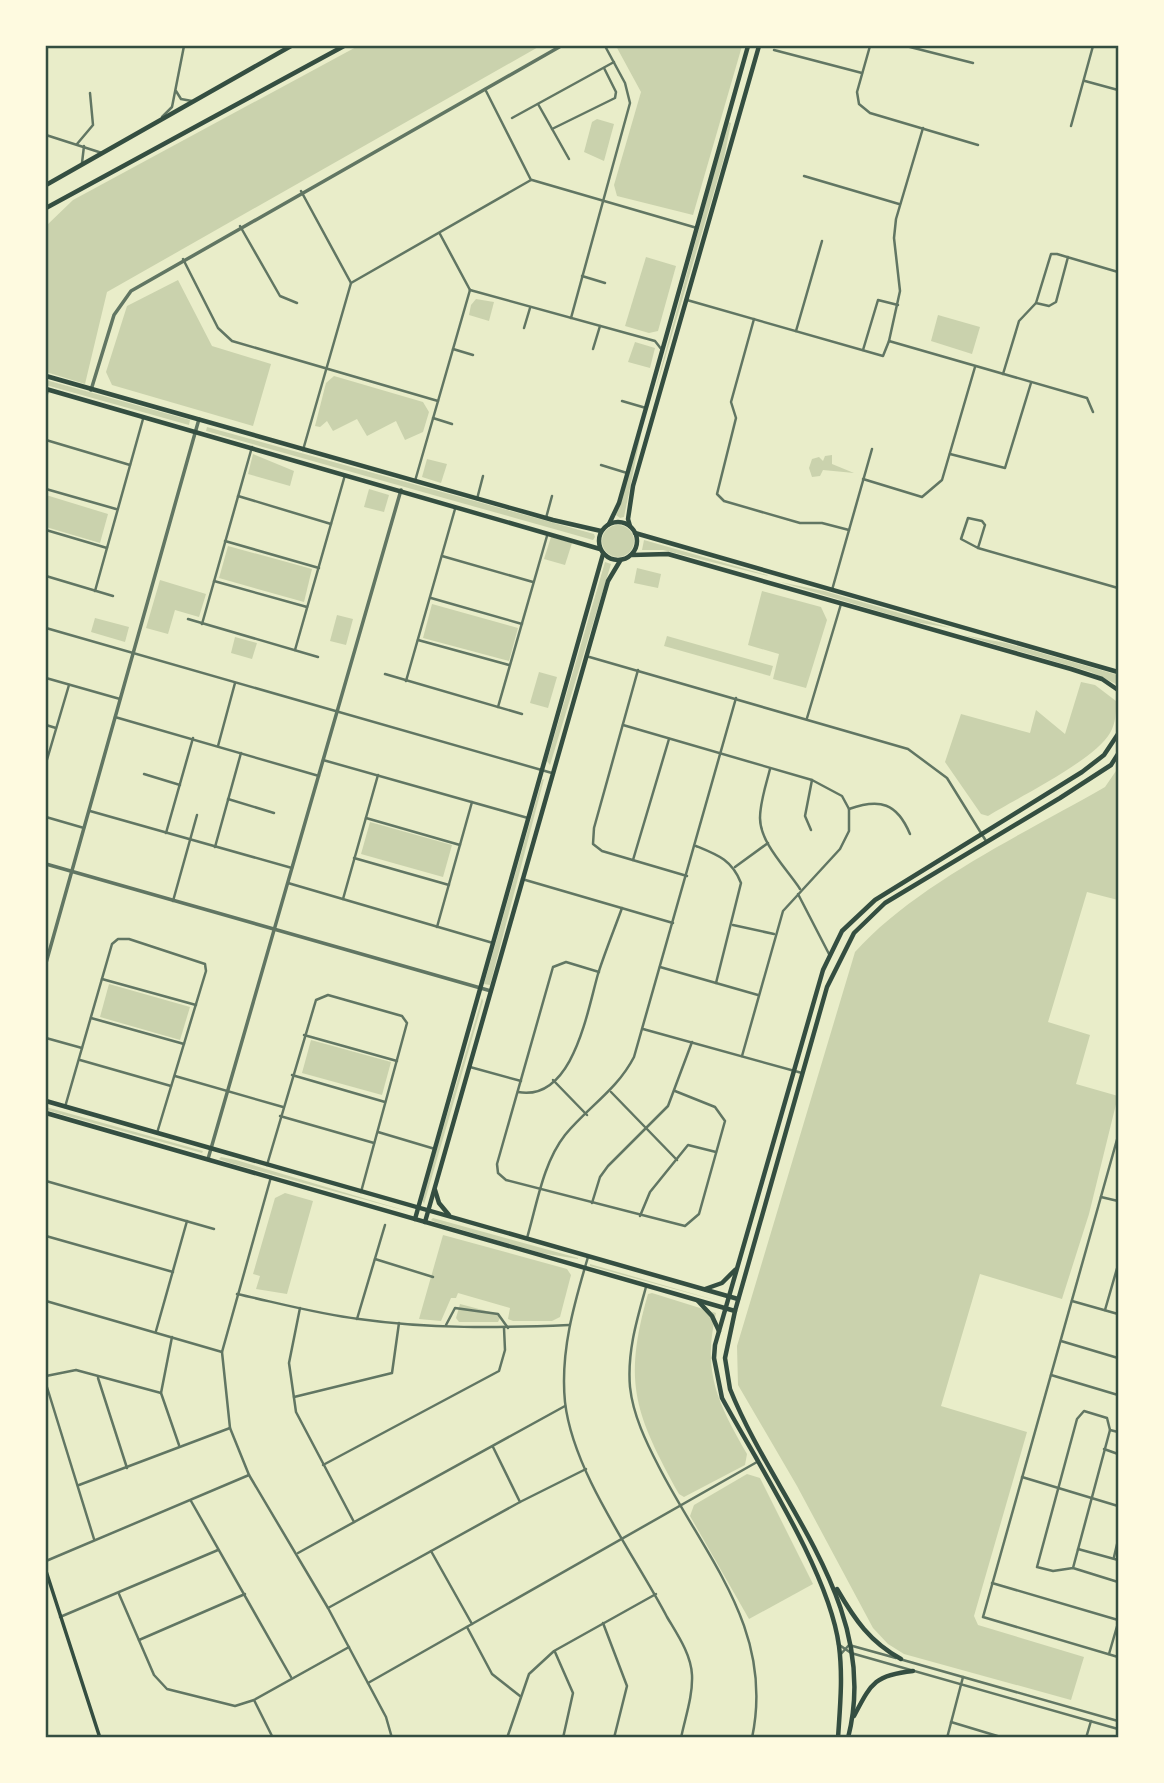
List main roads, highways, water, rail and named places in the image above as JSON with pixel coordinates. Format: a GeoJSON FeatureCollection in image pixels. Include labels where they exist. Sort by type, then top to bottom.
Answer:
{"type":"FeatureCollection","features":[{"type":"Feature","properties":{"kind":"main road"},"geometry":{"type":"LineString","coordinates":[[46,185],[291,46]]}},
{"type":"Feature","properties":{"kind":"main road"},"geometry":{"type":"LineString","coordinates":[[46,210],[336,47],[344,46]]}},
{"type":"Feature","properties":{"kind":"main road"},"geometry":{"type":"LineString","coordinates":[[415,1219],[542,770],[601,551],[601,531],[609,524],[643,421],[748,46]]}},
{"type":"Feature","properties":{"kind":"main road"},"geometry":{"type":"LineString","coordinates":[[630,526],[631,498],[651,423],[759,46]]}},
{"type":"Feature","properties":{"kind":"main road"},"geometry":{"type":"LineString","coordinates":[[727,120],[737,122]]}},
{"type":"Feature","properties":{"kind":"main road"},"geometry":{"type":"LineString","coordinates":[[46,376],[477,499],[601,531]]}},
{"type":"Feature","properties":{"kind":"main road"},"geometry":{"type":"LineString","coordinates":[[47,389],[548,533],[601,551],[620,561]]}},
{"type":"Feature","properties":{"kind":"main road"},"geometry":{"type":"LineString","coordinates":[[643,421],[651,423]]}},
{"type":"Feature","properties":{"kind":"main road"},"geometry":{"type":"LineString","coordinates":[[609,524],[620,522],[630,526],[635,533],[637,544],[632,555]]}},
{"type":"Feature","properties":{"kind":"main road"},"geometry":{"type":"LineString","coordinates":[[635,533],[1118,672]]}},
{"type":"Feature","properties":{"kind":"main road"},"geometry":{"type":"LineString","coordinates":[[425,1222],[608,581],[620,561],[632,555],[668,554],[1088,675],[1118,690]]}},
{"type":"Feature","properties":{"kind":"main road"},"geometry":{"type":"LineString","coordinates":[[767,583],[770,573]]}},
{"type":"Feature","properties":{"kind":"main road"},"geometry":{"type":"LineString","coordinates":[[779,586],[782,577]]}},
{"type":"Feature","properties":{"kind":"main road"},"geometry":{"type":"LineString","coordinates":[[957,637],[960,627]]}},
{"type":"Feature","properties":{"kind":"main road"},"geometry":{"type":"LineString","coordinates":[[838,1738],[842,1690],[838,1644],[829,1603],[717,1384],[714,1358],[728,1297],[792,1070],[829,954],[854,917],[875,900],[1082,772],[1104,755],[1118,734]]}},
{"type":"Feature","properties":{"kind":"main road"},"geometry":{"type":"LineString","coordinates":[[901,1660],[882,1648],[861,1628],[730,1389],[725,1358],[735,1311],[827,987],[854,933],[885,903],[1111,765],[1118,754]]}},
{"type":"Feature","properties":{"kind":"main road"},"geometry":{"type":"LineString","coordinates":[[46,1101],[738,1299]]}},
{"type":"Feature","properties":{"kind":"main road"},"geometry":{"type":"LineString","coordinates":[[46,1113],[735,1311]]}},
{"type":"Feature","properties":{"kind":"main road"},"geometry":{"type":"LineString","coordinates":[[435,1189],[443,1210],[456,1219]]}},
{"type":"Feature","properties":{"kind":"main road"},"geometry":{"type":"LineString","coordinates":[[704,1290],[722,1283],[736,1269]]}},
{"type":"Feature","properties":{"kind":"main road"},"geometry":{"type":"LineString","coordinates":[[698,1301],[712,1316],[719,1331]]}},
{"type":"Feature","properties":{"kind":"main road"},"geometry":{"type":"LineString","coordinates":[[46,1571],[100,1738]]}},
{"type":"Feature","properties":{"kind":"main road"},"geometry":{"type":"LineString","coordinates":[[834,1582],[847,1647],[851,1653],[852,1720],[848,1738]]}},
{"type":"Feature","properties":{"kind":"main road"},"geometry":{"type":"LineString","coordinates":[[852,1720],[874,1682],[892,1673],[913,1671]]}}]}
